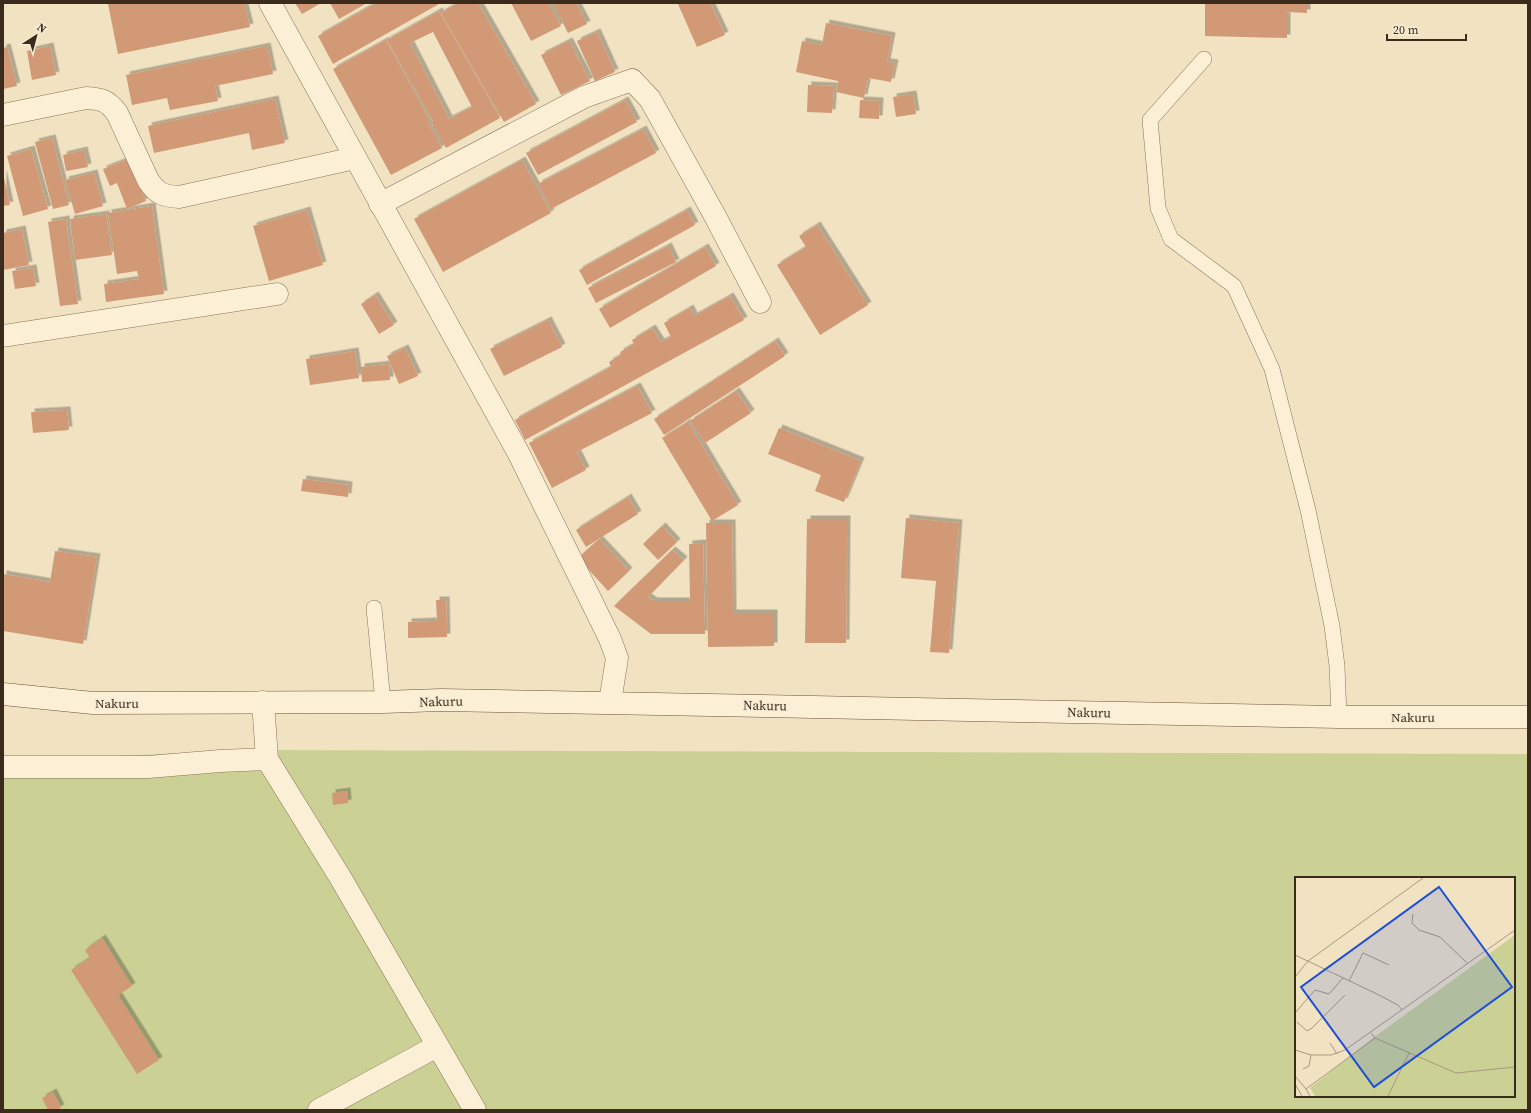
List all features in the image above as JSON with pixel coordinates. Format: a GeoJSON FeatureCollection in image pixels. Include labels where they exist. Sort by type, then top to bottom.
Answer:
{"type":"FeatureCollection","features":[{"type":"Feature","properties":{"kind":"street"},"geometry":{"type":"LineString","coordinates":[[270,3],[519,454],[610,639],[617,658],[610,702]]}},
{"type":"Feature","properties":{"kind":"street"},"geometry":{"type":"LineString","coordinates":[[380,204],[584,97],[632,80],[650,99],[711,209],[760,302]]}},
{"type":"Feature","properties":{"kind":"street"},"geometry":{"type":"LineString","coordinates":[[3,115],[86,98],[100,98],[110,104],[117,113],[153,188],[163,196],[179,197],[355,158]]}},
{"type":"Feature","properties":{"kind":"street"},"geometry":{"type":"LineString","coordinates":[[3,336],[277,294]]}},
{"type":"Feature","properties":{"kind":"street","name":"Nakuru"},"geometry":{"type":"LineString","coordinates":[[3,694],[94,703],[383,702],[441,700],[1339,717],[1528,717]]}},
{"type":"Feature","properties":{"kind":"street"},"geometry":{"type":"LineString","coordinates":[[263,702],[267,759],[340,878],[475,1110]]}},
{"type":"Feature","properties":{"kind":"street"},"geometry":{"type":"LineString","coordinates":[[3,767],[148,767],[267,759]]}},
{"type":"Feature","properties":{"kind":"street"},"geometry":{"type":"LineString","coordinates":[[319,1110],[437,1046]]}},
{"type":"Feature","properties":{"kind":"lane"},"geometry":{"type":"LineString","coordinates":[[1204,59],[1150,120],[1158,208],[1171,240],[1234,286],[1272,369],[1308,510],[1332,626],[1337,666],[1339,717]]}},
{"type":"Feature","properties":{"kind":"lane"},"geometry":{"type":"LineString","coordinates":[[374,608],[383,702]]}},
{"type":"Feature","properties":{"kind":"green space"},"geometry":{"type":"Polygon","coordinates":[[[251,750],[1528,754],[1528,1110],[3,1110],[3,761],[251,750]]]}},
{"type":"Feature","properties":{"kind":"building"},"geometry":{"type":"Polygon","coordinates":[[[244,3],[250,27],[118,54],[108,4],[244,3]]]}},
{"type":"Feature","properties":{"kind":"building"},"geometry":{"type":"Polygon","coordinates":[[[295,3],[321,3],[302,14],[295,3]]]}},
{"type":"Feature","properties":{"kind":"building"},"geometry":{"type":"Polygon","coordinates":[[[330,3],[367,3],[339,19],[330,3]]]}},
{"type":"Feature","properties":{"kind":"building"},"geometry":{"type":"Polygon","coordinates":[[[376,3],[439,4],[333,64],[318,36],[376,3]]]}},
{"type":"Feature","properties":{"kind":"building"},"geometry":{"type":"Polygon","coordinates":[[[458,3],[478,3],[536,104],[504,122],[441,13],[458,3]]]}},
{"type":"Feature","properties":{"kind":"building"},"geometry":{"type":"Polygon","coordinates":[[[511,3],[548,3],[561,26],[531,41],[511,3]]]}},
{"type":"Feature","properties":{"kind":"building"},"geometry":{"type":"Polygon","coordinates":[[[553,3],[576,3],[587,24],[568,33],[553,3]]]}},
{"type":"Feature","properties":{"kind":"building"},"geometry":{"type":"Polygon","coordinates":[[[710,3],[725,35],[697,47],[678,4],[710,3]]]}},
{"type":"Feature","properties":{"kind":"building"},"geometry":{"type":"Polygon","coordinates":[[[1205,3],[1307,3],[1307,13],[1287,12],[1287,38],[1205,36],[1205,3]]]}},
{"type":"Feature","properties":{"kind":"building"},"geometry":{"type":"Polygon","coordinates":[[[439,11],[500,118],[446,148],[431,122],[433,121],[387,40],[439,11]],[[433,32],[410,43],[449,119],[472,107],[433,32]]]}},
{"type":"Feature","properties":{"kind":"building"},"geometry":{"type":"Polygon","coordinates":[[[826,23],[892,36],[887,62],[895,63],[891,82],[868,78],[864,98],[836,92],[838,81],[796,72],[802,41],[822,45],[826,23]]]}},
{"type":"Feature","properties":{"kind":"building"},"geometry":{"type":"Polygon","coordinates":[[[597,32],[615,72],[595,81],[577,41],[597,32]]]}},
{"type":"Feature","properties":{"kind":"building"},"geometry":{"type":"Polygon","coordinates":[[[386,40],[430,121],[428,122],[442,148],[391,175],[333,69],[386,40]]]}},
{"type":"Feature","properties":{"kind":"building"},"geometry":{"type":"Polygon","coordinates":[[[569,41],[590,81],[561,95],[541,55],[569,41]]]}},
{"type":"Feature","properties":{"kind":"building"},"geometry":{"type":"Polygon","coordinates":[[[50,46],[56,75],[32,80],[27,51],[50,46]]]}},
{"type":"Feature","properties":{"kind":"building"},"geometry":{"type":"Polygon","coordinates":[[[267,46],[273,74],[215,86],[218,101],[170,110],[167,98],[132,105],[126,75],[267,46]]]}},
{"type":"Feature","properties":{"kind":"building"},"geometry":{"type":"Polygon","coordinates":[[[7,47],[17,86],[3,89],[3,48],[7,47]]]}},
{"type":"Feature","properties":{"kind":"building"},"geometry":{"type":"Polygon","coordinates":[[[808,85],[834,86],[832,113],[807,112],[808,85]]]}},
{"type":"Feature","properties":{"kind":"building"},"geometry":{"type":"Polygon","coordinates":[[[913,94],[916,114],[896,117],[893,97],[913,94]]]}},
{"type":"Feature","properties":{"kind":"building"},"geometry":{"type":"Polygon","coordinates":[[[275,99],[285,143],[252,150],[249,133],[154,153],[148,126],[275,99]]]}},
{"type":"Feature","properties":{"kind":"building"},"geometry":{"type":"Polygon","coordinates":[[[625,100],[637,122],[538,175],[526,153],[625,100]]]}},
{"type":"Feature","properties":{"kind":"building"},"geometry":{"type":"Polygon","coordinates":[[[860,100],[880,101],[879,119],[859,118],[860,100]]]}},
{"type":"Feature","properties":{"kind":"building"},"geometry":{"type":"Polygon","coordinates":[[[643,129],[656,153],[551,209],[538,184],[643,129]]]}},
{"type":"Feature","properties":{"kind":"building"},"geometry":{"type":"Polygon","coordinates":[[[52,138],[69,205],[53,209],[35,142],[52,138]]]}},
{"type":"Feature","properties":{"kind":"building"},"geometry":{"type":"Polygon","coordinates":[[[31,149],[48,209],[23,216],[7,156],[31,149]]]}},
{"type":"Feature","properties":{"kind":"building"},"geometry":{"type":"Polygon","coordinates":[[[84,150],[88,167],[66,171],[63,155],[84,150]]]}},
{"type":"Feature","properties":{"kind":"building"},"geometry":{"type":"Polygon","coordinates":[[[129,159],[146,201],[127,209],[117,183],[110,186],[103,169],[129,159]]]}},
{"type":"Feature","properties":{"kind":"building"},"geometry":{"type":"Polygon","coordinates":[[[522,160],[551,213],[443,272],[414,219],[522,160]]]}},
{"type":"Feature","properties":{"kind":"building"},"geometry":{"type":"Polygon","coordinates":[[[3,173],[10,205],[3,206],[3,173]]]}},
{"type":"Feature","properties":{"kind":"building"},"geometry":{"type":"Polygon","coordinates":[[[94,173],[103,206],[75,214],[65,180],[94,173]]]}},
{"type":"Feature","properties":{"kind":"building"},"geometry":{"type":"Polygon","coordinates":[[[152,206],[164,294],[106,302],[104,284],[139,279],[137,271],[117,274],[108,213],[152,206]]]}},
{"type":"Feature","properties":{"kind":"building"},"geometry":{"type":"Polygon","coordinates":[[[307,210],[323,265],[269,281],[253,226],[307,210]]]}},
{"type":"Feature","properties":{"kind":"building"},"geometry":{"type":"Polygon","coordinates":[[[687,210],[695,225],[587,285],[579,270],[687,210]]]}},
{"type":"Feature","properties":{"kind":"building"},"geometry":{"type":"Polygon","coordinates":[[[106,214],[112,255],[75,260],[70,219],[106,214]]]}},
{"type":"Feature","properties":{"kind":"building"},"geometry":{"type":"Polygon","coordinates":[[[66,219],[78,304],[60,306],[48,222],[66,219]]]}},
{"type":"Feature","properties":{"kind":"building"},"geometry":{"type":"Polygon","coordinates":[[[817,225],[868,305],[820,335],[777,265],[806,247],[799,236],[817,225]]]}},
{"type":"Feature","properties":{"kind":"building"},"geometry":{"type":"Polygon","coordinates":[[[22,229],[29,265],[3,270],[3,233],[22,229]]]}},
{"type":"Feature","properties":{"kind":"building"},"geometry":{"type":"Polygon","coordinates":[[[668,246],[676,262],[596,303],[588,288],[668,246]]]}},
{"type":"Feature","properties":{"kind":"building"},"geometry":{"type":"Polygon","coordinates":[[[705,247],[716,266],[610,328],[599,309],[705,247]]]}},
{"type":"Feature","properties":{"kind":"building"},"geometry":{"type":"Polygon","coordinates":[[[33,268],[36,286],[15,289],[12,271],[33,268]]]}},
{"type":"Feature","properties":{"kind":"building"},"geometry":{"type":"Polygon","coordinates":[[[375,295],[394,325],[379,334],[361,304],[375,295]]]}},
{"type":"Feature","properties":{"kind":"building"},"geometry":{"type":"Polygon","coordinates":[[[730,296],[744,320],[525,440],[515,420],[611,367],[609,362],[621,355],[620,352],[634,344],[632,340],[652,328],[661,342],[671,337],[664,323],[690,308],[694,316],[730,296]]]}},
{"type":"Feature","properties":{"kind":"building"},"geometry":{"type":"Polygon","coordinates":[[[548,320],[562,347],[504,376],[490,349],[548,320]]]}},
{"type":"Feature","properties":{"kind":"building"},"geometry":{"type":"Polygon","coordinates":[[[775,341],[785,356],[664,435],[654,419],[775,341]]]}},
{"type":"Feature","properties":{"kind":"building"},"geometry":{"type":"Polygon","coordinates":[[[405,348],[418,376],[399,384],[387,356],[405,348]]]}},
{"type":"Feature","properties":{"kind":"building"},"geometry":{"type":"Polygon","coordinates":[[[355,351],[359,378],[310,385],[306,359],[355,351]]]}},
{"type":"Feature","properties":{"kind":"building"},"geometry":{"type":"Polygon","coordinates":[[[389,364],[390,380],[362,382],[361,367],[389,364]]]}},
{"type":"Feature","properties":{"kind":"building"},"geometry":{"type":"Polygon","coordinates":[[[637,386],[652,413],[577,452],[586,470],[552,488],[529,443],[637,386]]]}},
{"type":"Feature","properties":{"kind":"building"},"geometry":{"type":"Polygon","coordinates":[[[736,391],[751,413],[705,443],[690,421],[736,391]]]}},
{"type":"Feature","properties":{"kind":"building"},"geometry":{"type":"Polygon","coordinates":[[[67,410],[69,430],[33,433],[31,412],[67,410]]]}},
{"type":"Feature","properties":{"kind":"building"},"geometry":{"type":"Polygon","coordinates":[[[688,422],[738,505],[712,521],[662,438],[688,422]]]}},
{"type":"Feature","properties":{"kind":"building"},"geometry":{"type":"Polygon","coordinates":[[[779,428],[861,461],[844,502],[815,491],[821,475],[768,454],[779,428]]]}},
{"type":"Feature","properties":{"kind":"building"},"geometry":{"type":"Polygon","coordinates":[[[303,479],[349,485],[348,497],[301,491],[303,479]]]}},
{"type":"Feature","properties":{"kind":"building"},"geometry":{"type":"Polygon","coordinates":[[[628,497],[638,514],[586,547],[576,530],[628,497]]]}},
{"type":"Feature","properties":{"kind":"building"},"geometry":{"type":"Polygon","coordinates":[[[906,518],[959,523],[949,653],[930,652],[936,581],[901,578],[906,518]]]}},
{"type":"Feature","properties":{"kind":"building"},"geometry":{"type":"Polygon","coordinates":[[[807,519],[847,519],[846,643],[805,643],[807,519]]]}},
{"type":"Feature","properties":{"kind":"building"},"geometry":{"type":"Polygon","coordinates":[[[706,523],[732,523],[733,613],[774,613],[774,646],[708,647],[706,523]]]}},
{"type":"Feature","properties":{"kind":"building"},"geometry":{"type":"Polygon","coordinates":[[[662,526],[677,542],[658,560],[643,544],[662,526]]]}},
{"type":"Feature","properties":{"kind":"building"},"geometry":{"type":"Polygon","coordinates":[[[599,539],[629,571],[608,591],[578,558],[599,539]]]}},
{"type":"Feature","properties":{"kind":"building"},"geometry":{"type":"Polygon","coordinates":[[[703,543],[705,634],[651,634],[614,606],[672,550],[684,560],[648,597],[654,601],[690,601],[689,544],[703,543]]]}},
{"type":"Feature","properties":{"kind":"building"},"geometry":{"type":"Polygon","coordinates":[[[55,551],[97,557],[83,644],[3,631],[3,574],[50,582],[55,551]]]}},
{"type":"Feature","properties":{"kind":"building"},"geometry":{"type":"Polygon","coordinates":[[[436,600],[446,600],[447,637],[408,638],[408,622],[437,621],[436,600]]]}},
{"type":"Feature","properties":{"kind":"building"},"geometry":{"type":"Polygon","coordinates":[[[347,791],[348,803],[333,805],[332,793],[347,791]]]}},
{"type":"Feature","properties":{"kind":"building"},"geometry":{"type":"Polygon","coordinates":[[[102,938],[132,986],[118,995],[159,1060],[137,1074],[71,970],[90,958],[85,950],[102,938]]]}},
{"type":"Feature","properties":{"kind":"building"},"geometry":{"type":"Polygon","coordinates":[[[53,1092],[61,1108],[56,1110],[48,1110],[42,1098],[53,1092]]]}}]}
